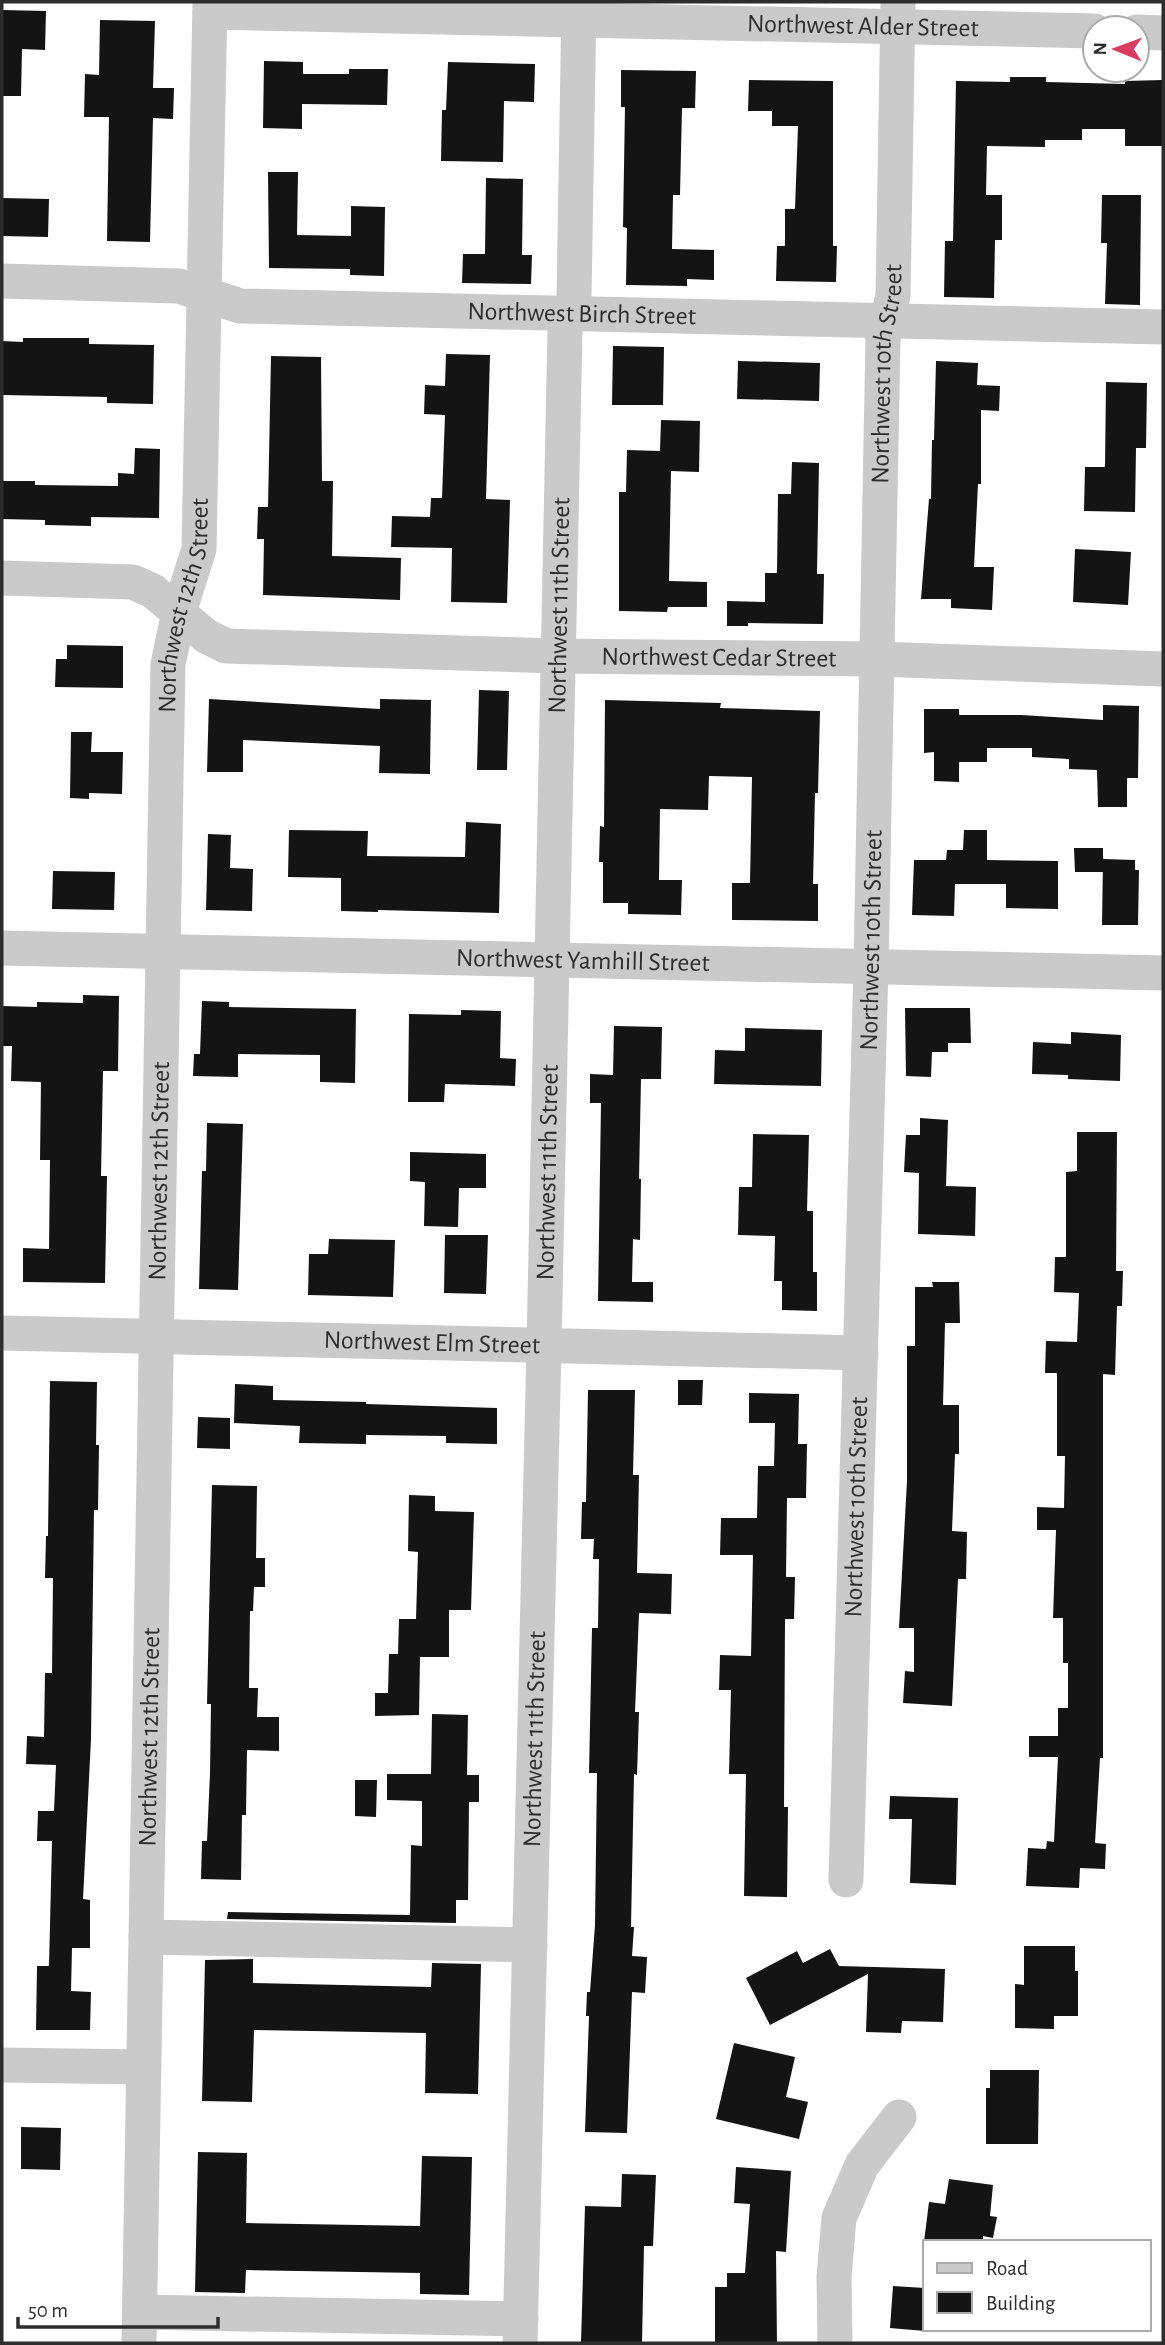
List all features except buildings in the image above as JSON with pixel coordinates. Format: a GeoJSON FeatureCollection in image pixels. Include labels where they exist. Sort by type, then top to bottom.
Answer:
{"type":"FeatureCollection","features":[{"type":"Feature","properties":{"kind":"street","name":"Northwest Alder Street"},"geometry":{"type":"LineString","coordinates":[[210,7],[897,15],[1081,31]]}},
{"type":"Feature","properties":{"kind":"street","name":"Northwest 12th Street"},"geometry":{"type":"LineString","coordinates":[[139,2328],[168,664],[179,612],[199,549],[210,7]]}},
{"type":"Feature","properties":{"kind":"street","name":"Northwest 11th Street"},"geometry":{"type":"LineString","coordinates":[[520,2331],[565,329],[574,298],[579,11]]}},
{"type":"Feature","properties":{"kind":"street","name":"Northwest 10th Street"},"geometry":{"type":"LineString","coordinates":[[846,1880],[871,967],[883,338],[893,295],[897,15]]}},
{"type":"Feature","properties":{"kind":"street","name":"Northwest Birch Street"},"geometry":{"type":"LineString","coordinates":[[2,281],[179,286],[240,306],[1163,327]]}},
{"type":"Feature","properties":{"kind":"street","name":"Northwest Cedar Street"},"geometry":{"type":"LineString","coordinates":[[2,578],[133,582],[153,592],[206,636],[226,646],[558,656],[876,659],[1163,668]]}},
{"type":"Feature","properties":{"kind":"street","name":"Northwest Yamhill Street"},"geometry":{"type":"LineString","coordinates":[[2,948],[1163,973]]}},
{"type":"Feature","properties":{"kind":"street","name":"Northwest Elm Street"},"geometry":{"type":"LineString","coordinates":[[2,1333],[861,1353]]}},
{"type":"Feature","properties":{"kind":"street"},"geometry":{"type":"LineString","coordinates":[[146,1937],[530,1945]]}},
{"type":"Feature","properties":{"kind":"street"},"geometry":{"type":"LineString","coordinates":[[2,2064],[144,2067]]}},
{"type":"Feature","properties":{"kind":"street"},"geometry":{"type":"LineString","coordinates":[[835,2343],[834,2277],[839,2218],[862,2165],[899,2117]]}},
{"type":"Feature","properties":{"kind":"street"},"geometry":{"type":"LineString","coordinates":[[139,2328],[241,2314],[405,2317],[520,2331]]}}]}
